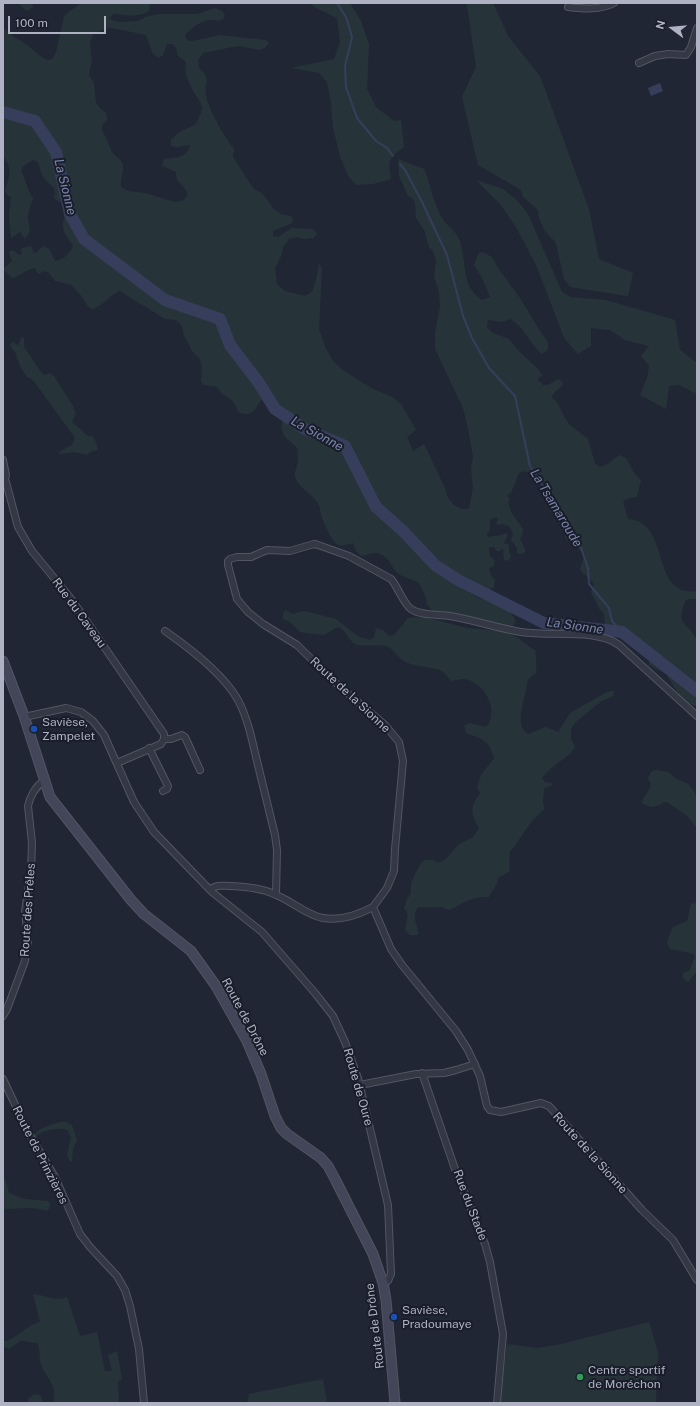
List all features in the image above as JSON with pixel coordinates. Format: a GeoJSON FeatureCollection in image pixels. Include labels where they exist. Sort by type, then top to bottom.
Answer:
{"type":"FeatureCollection","features":[{"type":"Feature","properties":{"kind":"street"},"geometry":{"type":"LineString","coordinates":[[568,7],[593,9],[609,6],[614,3]]}},
{"type":"Feature","properties":{"kind":"street"},"geometry":{"type":"LineString","coordinates":[[638,63],[655,56],[668,54],[686,55],[691,47],[697,28]]}},
{"type":"Feature","properties":{"kind":"street","name":"Rue du Caveau"},"geometry":{"type":"LineString","coordinates":[[3,460],[6,475],[4,483],[18,527],[32,551],[72,600],[164,734],[164,739]]}},
{"type":"Feature","properties":{"kind":"street","name":"Route de la Sionne"},"geometry":{"type":"LineString","coordinates":[[697,716],[619,645],[605,638],[525,633],[473,621],[415,611],[410,609],[407,605],[396,584],[391,578],[349,556],[314,544],[290,551],[267,550],[251,557],[237,557],[228,561],[237,599],[248,612],[263,624],[297,645],[339,686],[385,724],[399,742],[403,761],[394,871],[390,884],[374,907],[391,949],[402,965],[456,1031],[468,1050],[480,1076],[486,1103],[490,1110],[501,1112],[541,1103],[549,1106],[642,1210],[673,1240],[697,1280]]}},
{"type":"Feature","properties":{"kind":"street"},"geometry":{"type":"LineString","coordinates":[[164,631],[192,652],[220,677],[238,700],[246,719],[275,835],[277,850],[276,894]]}},
{"type":"Feature","properties":{"kind":"street","name":"Route de Drône"},"geometry":{"type":"LineString","coordinates":[[3,661],[24,717],[44,781],[54,803],[125,894],[144,914],[191,951],[216,986],[248,1041],[278,1124],[287,1134],[321,1158],[331,1172],[373,1254],[383,1283],[387,1307],[394,1403]]}},
{"type":"Feature","properties":{"kind":"street","name":"Route de Oure"},"geometry":{"type":"LineString","coordinates":[[24,717],[66,708],[81,712],[93,721],[102,731],[134,802],[162,842],[210,890],[262,932],[333,1016],[350,1052],[360,1085],[388,1205],[391,1274],[388,1281],[383,1283]]}},
{"type":"Feature","properties":{"kind":"street"},"geometry":{"type":"LineString","coordinates":[[117,762],[161,744],[164,739],[170,739],[182,735],[185,737],[200,770]]}},
{"type":"Feature","properties":{"kind":"street"},"geometry":{"type":"LineString","coordinates":[[149,748],[168,786],[163,791]]}},
{"type":"Feature","properties":{"kind":"street","name":"Route des Prêles"},"geometry":{"type":"LineString","coordinates":[[3,1016],[25,961],[28,942],[26,911],[31,871],[32,843],[28,806],[37,786],[44,781]]}},
{"type":"Feature","properties":{"kind":"street"},"geometry":{"type":"LineString","coordinates":[[210,890],[216,886],[241,886],[264,891],[276,894],[310,913],[323,918],[337,919],[348,917],[374,907]]}},
{"type":"Feature","properties":{"kind":"street"},"geometry":{"type":"LineString","coordinates":[[360,1085],[422,1073],[444,1072],[475,1064]]}},
{"type":"Feature","properties":{"kind":"street","name":"Rue du Stade"},"geometry":{"type":"LineString","coordinates":[[422,1073],[455,1169],[485,1244],[490,1262],[503,1334],[497,1403]]}},
{"type":"Feature","properties":{"kind":"street","name":"Route de Prinzières"},"geometry":{"type":"LineString","coordinates":[[3,1079],[28,1132],[58,1182],[80,1234],[117,1276],[125,1290],[130,1306],[140,1356],[144,1403]]}},
{"type":"Feature","properties":{"kind":"shaded area"},"geometry":{"type":"Polygon","coordinates":[[[18,3],[32,3],[33,7],[27,11],[18,3]]]}},
{"type":"Feature","properties":{"kind":"shaded area"},"geometry":{"type":"Polygon","coordinates":[[[81,3],[149,3],[149,11],[139,15],[113,14],[109,19],[119,22],[138,21],[145,17],[158,14],[197,14],[215,8],[222,11],[225,15],[223,19],[218,21],[207,20],[200,23],[185,35],[187,40],[192,41],[220,35],[266,40],[269,43],[266,47],[260,50],[238,46],[203,53],[198,60],[199,68],[205,74],[207,80],[205,88],[209,106],[213,116],[234,149],[233,157],[254,189],[262,193],[273,208],[281,214],[290,216],[293,219],[292,223],[273,231],[273,236],[278,237],[292,228],[313,229],[317,234],[313,238],[305,239],[297,237],[289,239],[283,247],[281,256],[275,268],[277,284],[285,291],[305,296],[312,292],[319,263],[322,268],[319,329],[326,349],[333,361],[343,370],[371,388],[392,397],[401,404],[416,430],[407,437],[413,451],[424,444],[445,488],[448,498],[454,505],[461,509],[469,509],[473,487],[471,468],[473,457],[468,429],[463,408],[435,349],[435,332],[440,307],[439,291],[434,277],[436,260],[433,251],[429,247],[424,230],[416,218],[415,202],[408,196],[399,176],[398,159],[424,169],[439,212],[444,221],[459,239],[462,247],[465,272],[470,287],[482,300],[490,297],[482,278],[474,265],[479,253],[483,252],[492,257],[498,268],[520,298],[548,342],[548,350],[542,354],[519,326],[510,319],[502,322],[488,320],[487,327],[493,333],[509,339],[539,370],[542,376],[537,379],[543,385],[548,385],[558,379],[562,381],[563,385],[551,397],[557,402],[570,425],[588,439],[595,464],[600,467],[608,464],[619,455],[626,458],[634,473],[641,480],[637,497],[623,501],[628,519],[641,523],[649,530],[655,541],[668,576],[675,585],[685,591],[697,591],[697,599],[689,599],[685,601],[681,615],[682,620],[697,640],[697,707],[686,702],[680,696],[666,674],[649,665],[645,648],[637,637],[627,632],[605,627],[604,613],[600,610],[591,592],[594,585],[580,569],[584,557],[581,550],[567,540],[559,523],[551,513],[544,484],[538,477],[525,471],[519,473],[511,493],[507,495],[510,499],[508,502],[511,512],[523,529],[520,539],[526,551],[522,554],[517,553],[517,548],[511,540],[513,533],[509,526],[503,524],[498,525],[496,523],[498,520],[497,517],[490,520],[490,530],[487,533],[488,537],[505,533],[508,535],[504,543],[509,545],[511,557],[508,561],[504,560],[503,549],[496,551],[494,547],[489,547],[490,556],[495,560],[494,566],[489,568],[491,575],[495,580],[494,587],[489,590],[482,589],[456,575],[451,574],[441,566],[438,566],[435,571],[449,581],[479,598],[503,607],[510,612],[515,619],[515,623],[512,627],[508,628],[481,619],[452,616],[432,611],[427,604],[425,595],[419,583],[396,572],[384,556],[375,553],[362,556],[356,550],[353,543],[341,546],[335,543],[326,527],[317,502],[300,485],[295,477],[298,462],[298,450],[283,434],[282,421],[284,415],[280,413],[275,402],[270,397],[261,400],[252,412],[242,414],[238,412],[231,399],[222,394],[218,388],[215,386],[203,385],[201,381],[202,367],[200,359],[192,351],[184,335],[182,326],[176,320],[165,319],[120,291],[112,295],[99,306],[91,309],[71,285],[55,281],[49,273],[45,271],[38,274],[35,268],[12,278],[3,269],[12,261],[9,252],[12,250],[20,255],[22,254],[22,248],[31,246],[34,253],[36,253],[43,246],[49,249],[55,261],[66,256],[73,246],[63,229],[65,206],[54,198],[55,191],[53,187],[41,173],[38,162],[33,160],[23,166],[21,170],[29,192],[33,198],[28,214],[30,230],[25,239],[20,232],[11,238],[9,216],[11,197],[7,195],[5,191],[10,173],[3,155],[3,28],[43,58],[47,60],[52,59],[56,52],[64,17],[81,3]],[[112,28],[104,29],[93,34],[90,43],[92,62],[89,75],[94,83],[96,103],[106,113],[107,120],[102,125],[102,131],[106,136],[114,155],[123,165],[121,187],[128,191],[145,193],[175,202],[184,200],[188,194],[177,180],[176,172],[162,166],[164,159],[177,157],[186,153],[190,145],[176,147],[171,146],[171,140],[178,133],[196,124],[202,107],[189,82],[186,73],[186,63],[178,56],[176,48],[173,44],[167,44],[163,55],[159,58],[153,54],[146,35],[112,28]]]}},
{"type":"Feature","properties":{"kind":"shaded area"},"geometry":{"type":"Polygon","coordinates":[[[310,3],[350,3],[361,21],[369,44],[367,89],[376,107],[394,121],[401,120],[404,147],[390,160],[391,179],[373,184],[356,185],[348,176],[340,156],[333,128],[331,103],[327,82],[319,73],[291,68],[334,59],[340,42],[337,18],[316,8],[310,3]]]}},
{"type":"Feature","properties":{"kind":"shaded area"},"geometry":{"type":"Polygon","coordinates":[[[465,3],[493,3],[508,36],[540,76],[589,209],[599,259],[633,273],[628,296],[570,287],[564,279],[556,243],[545,231],[539,218],[538,210],[523,197],[521,190],[478,165],[462,97],[476,67],[467,5],[465,3]]]}},
{"type":"Feature","properties":{"kind":"shaded area"},"geometry":{"type":"Polygon","coordinates":[[[476,180],[503,189],[517,200],[528,214],[562,292],[571,297],[606,300],[675,320],[680,350],[697,363],[697,394],[679,385],[669,386],[666,409],[640,395],[647,378],[649,366],[641,356],[649,346],[625,340],[610,330],[591,328],[591,346],[578,354],[564,338],[537,267],[516,227],[501,205],[476,180]]]}},
{"type":"Feature","properties":{"kind":"shaded area"},"geometry":{"type":"Polygon","coordinates":[[[22,337],[24,338],[24,347],[41,372],[44,375],[50,373],[54,376],[73,406],[76,414],[73,419],[73,424],[88,436],[93,437],[98,450],[90,452],[87,455],[74,452],[60,454],[59,452],[72,445],[75,438],[33,380],[27,377],[20,366],[15,352],[10,346],[12,342],[18,345],[22,337]]]}},
{"type":"Feature","properties":{"kind":"shaded area"},"geometry":{"type":"Polygon","coordinates":[[[286,610],[292,614],[304,611],[336,619],[359,637],[371,640],[374,637],[376,628],[383,630],[389,636],[394,635],[408,618],[415,617],[422,617],[469,628],[498,631],[515,636],[535,650],[536,673],[529,678],[527,683],[521,718],[521,725],[528,734],[546,727],[558,732],[570,713],[607,692],[614,691],[613,696],[600,702],[576,722],[571,729],[571,739],[575,747],[569,755],[550,769],[542,778],[545,782],[553,785],[544,788],[544,809],[531,822],[510,851],[510,871],[498,878],[497,883],[489,897],[468,900],[449,910],[441,907],[418,907],[415,919],[418,935],[410,935],[405,930],[408,914],[404,908],[411,893],[411,884],[420,865],[424,860],[433,860],[438,863],[446,859],[458,845],[473,837],[479,828],[472,810],[480,793],[477,788],[481,775],[494,758],[490,747],[481,739],[466,733],[464,726],[469,723],[486,727],[490,721],[491,706],[484,691],[472,681],[464,679],[451,681],[440,670],[408,663],[402,660],[393,650],[388,647],[380,645],[357,645],[338,627],[324,635],[300,632],[290,622],[283,619],[283,613],[286,610]]]}},
{"type":"Feature","properties":{"kind":"shaded area"},"geometry":{"type":"Polygon","coordinates":[[[656,770],[668,772],[675,778],[688,784],[693,790],[697,797],[697,828],[687,816],[667,802],[653,807],[642,803],[651,784],[648,778],[651,772],[656,770]]]}},
{"type":"Feature","properties":{"kind":"shaded area"},"geometry":{"type":"Polygon","coordinates":[[[697,903],[697,971],[688,982],[683,978],[683,973],[690,970],[695,956],[691,953],[670,949],[667,942],[673,927],[687,921],[691,904],[697,903]]]}},
{"type":"Feature","properties":{"kind":"shaded area"},"geometry":{"type":"Polygon","coordinates":[[[66,1122],[72,1125],[77,1140],[73,1149],[72,1162],[67,1155],[71,1138],[67,1130],[50,1130],[36,1137],[34,1136],[38,1131],[50,1125],[66,1122]]]}},
{"type":"Feature","properties":{"kind":"shaded area"},"geometry":{"type":"Polygon","coordinates":[[[3,1176],[9,1193],[25,1199],[48,1201],[50,1204],[49,1209],[46,1211],[35,1208],[3,1209],[3,1176]]]}},
{"type":"Feature","properties":{"kind":"shaded area"},"geometry":{"type":"Polygon","coordinates":[[[33,1294],[55,1299],[67,1297],[80,1336],[97,1332],[105,1371],[112,1371],[108,1355],[117,1351],[122,1380],[118,1381],[119,1403],[53,1403],[53,1386],[40,1361],[37,1343],[21,1341],[9,1349],[3,1346],[3,1340],[7,1341],[35,1323],[40,1322],[33,1294]]]}},
{"type":"Feature","properties":{"kind":"shaded area","name":"Centre sportif de Moréchon"},"geometry":{"type":"Polygon","coordinates":[[[649,1322],[658,1352],[656,1403],[500,1403],[507,1344],[537,1348],[557,1345],[649,1322]]]}},
{"type":"Feature","properties":{"kind":"shaded area"},"geometry":{"type":"Polygon","coordinates":[[[323,1379],[327,1403],[247,1403],[249,1394],[323,1379]]]}},
{"type":"Feature","properties":{"kind":"shaded area"},"geometry":{"type":"Polygon","coordinates":[[[38,1394],[42,1397],[42,1403],[28,1403],[28,1399],[33,1395],[38,1394]]]}},
{"type":"Feature","properties":{"kind":"water"},"geometry":{"type":"Polygon","coordinates":[[[660,83],[663,91],[651,96],[648,88],[660,83]]]}},
{"type":"Feature","properties":{"kind":"waterway","name":"La Tsamaroude"},"geometry":{"type":"LineString","coordinates":[[337,3],[346,17],[352,37],[345,66],[346,87],[357,118],[376,141],[387,148],[393,156]]}},
{"type":"Feature","properties":{"kind":"waterway","name":"La Sionne"},"geometry":{"type":"LineString","coordinates":[[3,112],[35,121],[56,152],[70,214],[84,239],[165,300],[220,319],[230,345],[259,383],[275,409],[305,429],[345,446],[376,507],[403,531],[435,565],[458,580],[544,623],[622,632],[697,691]]}},
{"type":"Feature","properties":{"kind":"waterway","name":"La Tsamaroude"},"geometry":{"type":"LineString","coordinates":[[400,164],[405,170],[422,202],[447,255],[463,316],[472,338],[489,368],[515,396],[530,466],[579,542],[588,568],[589,584],[609,608],[612,621],[622,632]]}},
{"type":"Feature","properties":{"kind":"place","name":"Savièse, Zampelet"},"geometry":{"type":"Point","coordinates":[34,729]}},
{"type":"Feature","properties":{"kind":"place","name":"Savièse, Pradoumaye"},"geometry":{"type":"Point","coordinates":[394,1317]}},
{"type":"Feature","properties":{"kind":"place","name":"Centre sportif de Moréchon"},"geometry":{"type":"Point","coordinates":[580,1377]}}]}
